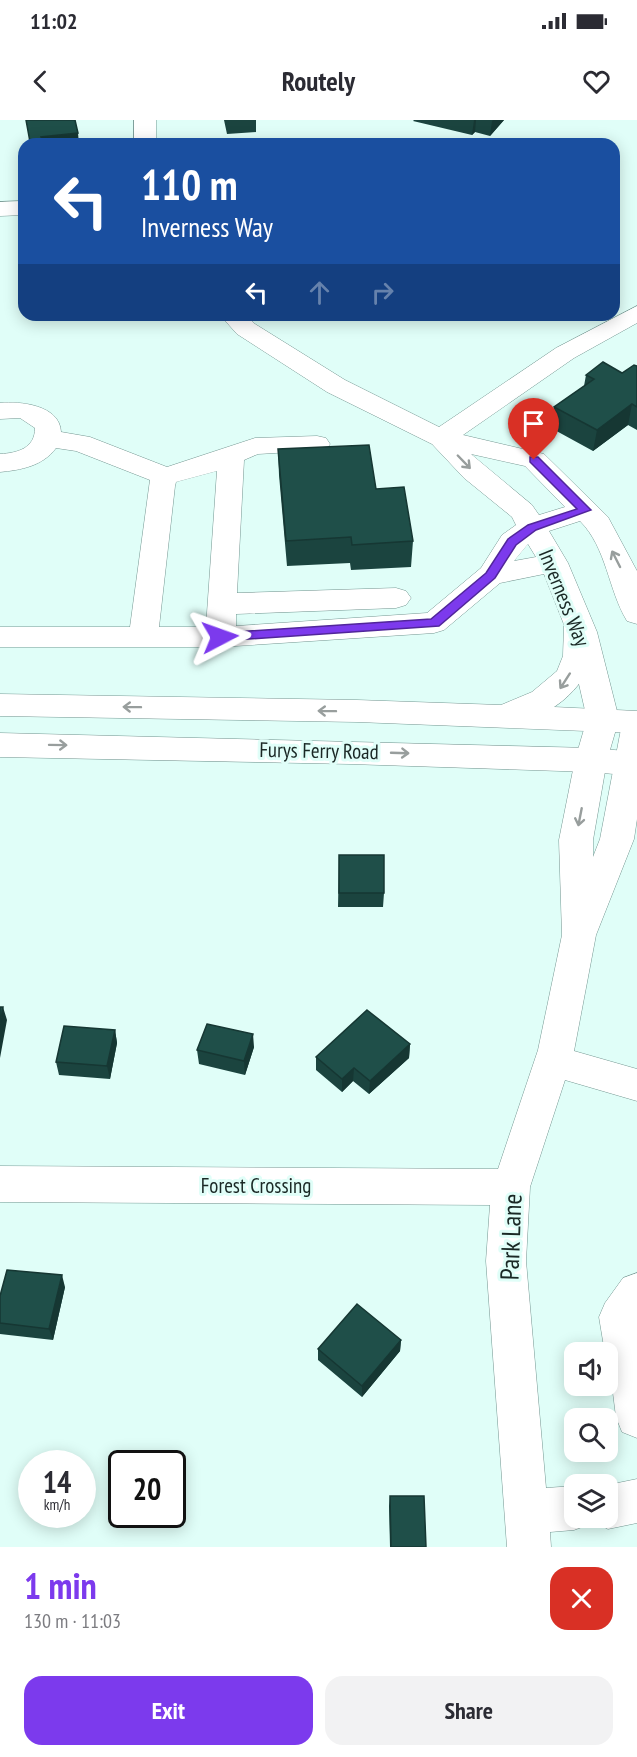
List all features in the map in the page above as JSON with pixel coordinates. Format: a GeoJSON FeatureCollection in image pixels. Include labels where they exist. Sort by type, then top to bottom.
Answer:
{"type":"FeatureCollection","features":[{"type":"Feature","properties":{"kind":"street"},"geometry":{"type":"LineString","coordinates":[[145,138],[146,120]]}},
{"type":"Feature","properties":{"kind":"street"},"geometry":{"type":"LineString","coordinates":[[0,209],[18,208]]}},
{"type":"Feature","properties":{"kind":"street"},"geometry":{"type":"LineString","coordinates":[[441,438],[565,353],[637,313]]}},
{"type":"Feature","properties":{"kind":"street","name":"Inverness Way"},"geometry":{"type":"LineString","coordinates":[[238,321],[246,329],[336,386],[441,438],[534,460],[598,523],[624,574],[637,614]]}},
{"type":"Feature","properties":{"kind":"street"},"geometry":{"type":"LineString","coordinates":[[0,411],[21,410],[42,418],[48,426],[48,439],[40,451],[30,457],[1,466]]}},
{"type":"Feature","properties":{"kind":"street","name":"Inverness Way"},"geometry":{"type":"LineString","coordinates":[[441,438],[474,472],[522,511],[555,563],[579,626],[603,719]]}},
{"type":"Feature","properties":{"kind":"street"},"geometry":{"type":"LineString","coordinates":[[48,439],[81,443],[165,476],[231,456],[255,446],[318,444]]}},
{"type":"Feature","properties":{"kind":"street"},"geometry":{"type":"LineString","coordinates":[[220,637],[231,456]]}},
{"type":"Feature","properties":{"kind":"street"},"geometry":{"type":"LineString","coordinates":[[143,639],[161,486],[165,476]]}},
{"type":"Feature","properties":{"kind":"street"},"geometry":{"type":"LineString","coordinates":[[0,637],[143,639],[220,637],[434,623],[490,575],[512,542],[532,527],[585,510]]}},
{"type":"Feature","properties":{"kind":"street"},"geometry":{"type":"LineString","coordinates":[[490,575],[555,563]]}},
{"type":"Feature","properties":{"kind":"street"},"geometry":{"type":"LineString","coordinates":[[222,604],[396,598]]}},
{"type":"Feature","properties":{"kind":"street"},"geometry":{"type":"LineString","coordinates":[[498,716],[530,707],[562,688],[577,660],[579,626]]}},
{"type":"Feature","properties":{"kind":"street","name":"Furys Ferry Road"},"geometry":{"type":"LineString","coordinates":[[0,705],[498,716],[637,722]]}},
{"type":"Feature","properties":{"kind":"street"},"geometry":{"type":"LineString","coordinates":[[591,760],[603,719]]}},
{"type":"Feature","properties":{"kind":"street"},"geometry":{"type":"LineString","coordinates":[[634,764],[637,729]]}},
{"type":"Feature","properties":{"kind":"street","name":"Furys Ferry Road"},"geometry":{"type":"LineString","coordinates":[[0,745],[591,760],[634,764]]}},
{"type":"Feature","properties":{"kind":"street","name":"Park Lane"},"geometry":{"type":"LineString","coordinates":[[579,935],[576,840],[591,760]]}},
{"type":"Feature","properties":{"kind":"street","name":"Park Lane"},"geometry":{"type":"LineString","coordinates":[[528,1529],[506,1261],[511,1187],[552,1060],[579,935],[616,839],[634,764]]}},
{"type":"Feature","properties":{"kind":"street"},"geometry":{"type":"LineString","coordinates":[[552,1060],[637,1085]]}},
{"type":"Feature","properties":{"kind":"street","name":"Forest Crossing"},"geometry":{"type":"LineString","coordinates":[[0,1184],[511,1187]]}},
{"type":"Feature","properties":{"kind":"street"},"geometry":{"type":"LineString","coordinates":[[637,1292],[619,1317],[637,1417]]}},
{"type":"Feature","properties":{"kind":"street"},"geometry":{"type":"LineString","coordinates":[[618,1505],[637,1501]]}},
{"type":"Feature","properties":{"kind":"street"},"geometry":{"type":"LineString","coordinates":[[528,1529],[564,1513]]}},
{"type":"Feature","properties":{"kind":"building"},"geometry":{"type":"Polygon","coordinates":[[[26,120],[75,120],[78,133],[29,138],[26,120]]]}},
{"type":"Feature","properties":{"kind":"building"},"geometry":{"type":"Polygon","coordinates":[[[603,362],[622,373],[634,365],[637,366],[637,407],[632,404],[597,430],[554,407],[594,379],[586,375],[603,362]]]}},
{"type":"Feature","properties":{"kind":"building"},"geometry":{"type":"Polygon","coordinates":[[[369,445],[376,489],[404,487],[413,541],[352,545],[351,537],[286,541],[278,449],[369,445]]]}},
{"type":"Feature","properties":{"kind":"building"},"geometry":{"type":"Polygon","coordinates":[[[339,855],[384,855],[384,893],[339,893],[339,855]]]}},
{"type":"Feature","properties":{"kind":"building"},"geometry":{"type":"Polygon","coordinates":[[[0,1007],[3,1007],[0,1024],[0,1007]]]}},
{"type":"Feature","properties":{"kind":"building"},"geometry":{"type":"Polygon","coordinates":[[[367,1010],[410,1044],[370,1081],[354,1068],[342,1079],[316,1057],[367,1010]]]}},
{"type":"Feature","properties":{"kind":"building"},"geometry":{"type":"Polygon","coordinates":[[[207,1024],[253,1034],[244,1061],[197,1050],[207,1024]]]}},
{"type":"Feature","properties":{"kind":"building"},"geometry":{"type":"Polygon","coordinates":[[[64,1026],[115,1030],[107,1066],[56,1062],[64,1026]]]}},
{"type":"Feature","properties":{"kind":"building"},"geometry":{"type":"Polygon","coordinates":[[[7,1270],[62,1275],[49,1329],[0,1323],[0,1296],[7,1270]]]}},
{"type":"Feature","properties":{"kind":"building"},"geometry":{"type":"Polygon","coordinates":[[[357,1304],[401,1340],[362,1386],[318,1349],[357,1304]]]}},
{"type":"Feature","properties":{"kind":"building"},"geometry":{"type":"Polygon","coordinates":[[[390,1496],[424,1496],[426,1547],[391,1547],[390,1496]]]}},
{"type":"Feature","properties":{"kind":"route"},"geometry":{"type":"LineString","coordinates":[[220,637],[434,623],[490,575],[512,542],[532,527],[585,510],[534,460]]}}]}
